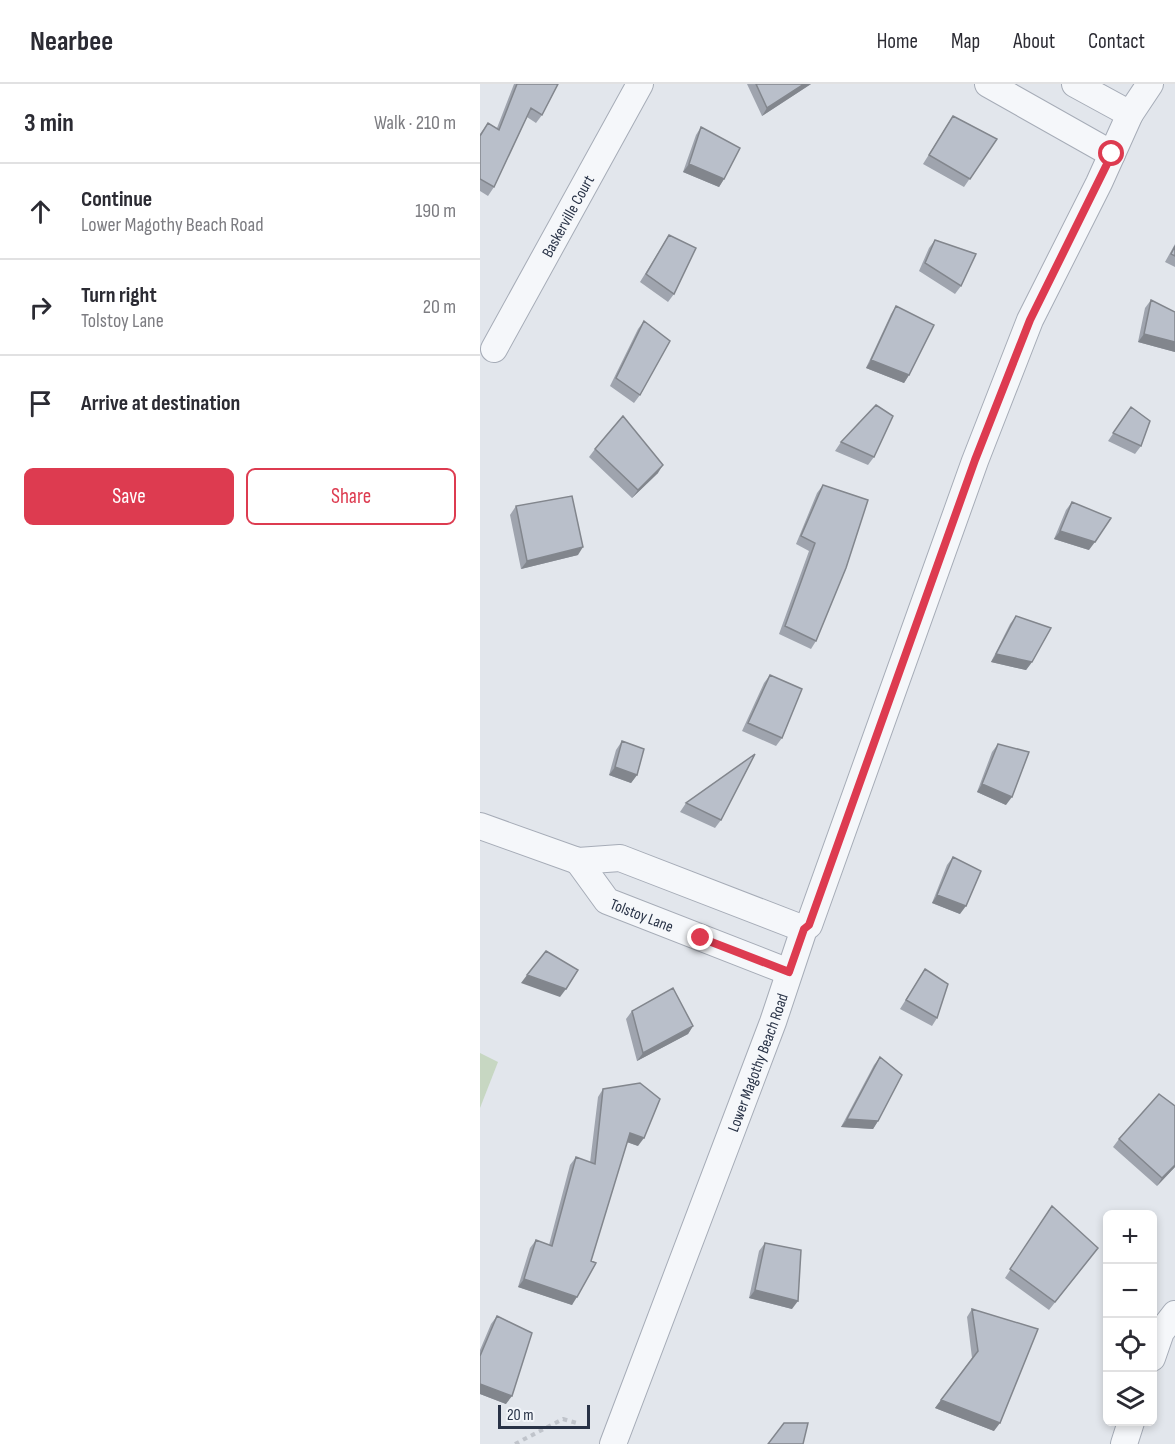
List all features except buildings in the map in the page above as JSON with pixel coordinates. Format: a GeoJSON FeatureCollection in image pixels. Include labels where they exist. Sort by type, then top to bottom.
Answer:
{"type":"FeatureCollection","features":[{"type":"Feature","properties":{"kind":"street","name":"Baskerville Court"},"geometry":{"type":"LineString","coordinates":[[494,349],[640,84]]}},
{"type":"Feature","properties":{"kind":"street"},"geometry":{"type":"LineString","coordinates":[[988,84],[1112,154]]}},
{"type":"Feature","properties":{"kind":"street"},"geometry":{"type":"LineString","coordinates":[[1075,84],[1130,114]]}},
{"type":"Feature","properties":{"kind":"street","name":"Lower Magothy Beach Road"},"geometry":{"type":"LineString","coordinates":[[613,1444],[773,1022],[804,929],[809,925],[975,460],[1030,320],[1130,114],[1150,84]]}},
{"type":"Feature","properties":{"kind":"street"},"geometry":{"type":"LineString","coordinates":[[480,826],[578,861],[620,858],[804,929]]}},
{"type":"Feature","properties":{"kind":"street","name":"Tolstoy Lane"},"geometry":{"type":"LineString","coordinates":[[578,861],[607,901],[789,972]]}},
{"type":"Feature","properties":{"kind":"street"},"geometry":{"type":"LineString","coordinates":[[1157,1344],[1161,1332],[1175,1314]]}},
{"type":"Feature","properties":{"kind":"street"},"geometry":{"type":"LineString","coordinates":[[1124,1444],[1130,1426]]}},
{"type":"Feature","properties":{"kind":"path"},"geometry":{"type":"LineString","coordinates":[[515,1444],[563,1419],[580,1424]]}},
{"type":"Feature","properties":{"kind":"green space"},"geometry":{"type":"Polygon","coordinates":[[[480,1053],[498,1062],[480,1108],[480,1053]]]}},
{"type":"Feature","properties":{"kind":"route"},"geometry":{"type":"LineString","coordinates":[[701,938],[789,972],[804,929],[809,925],[847,813],[947,545],[975,460],[1030,320],[1112,154]]}}]}
